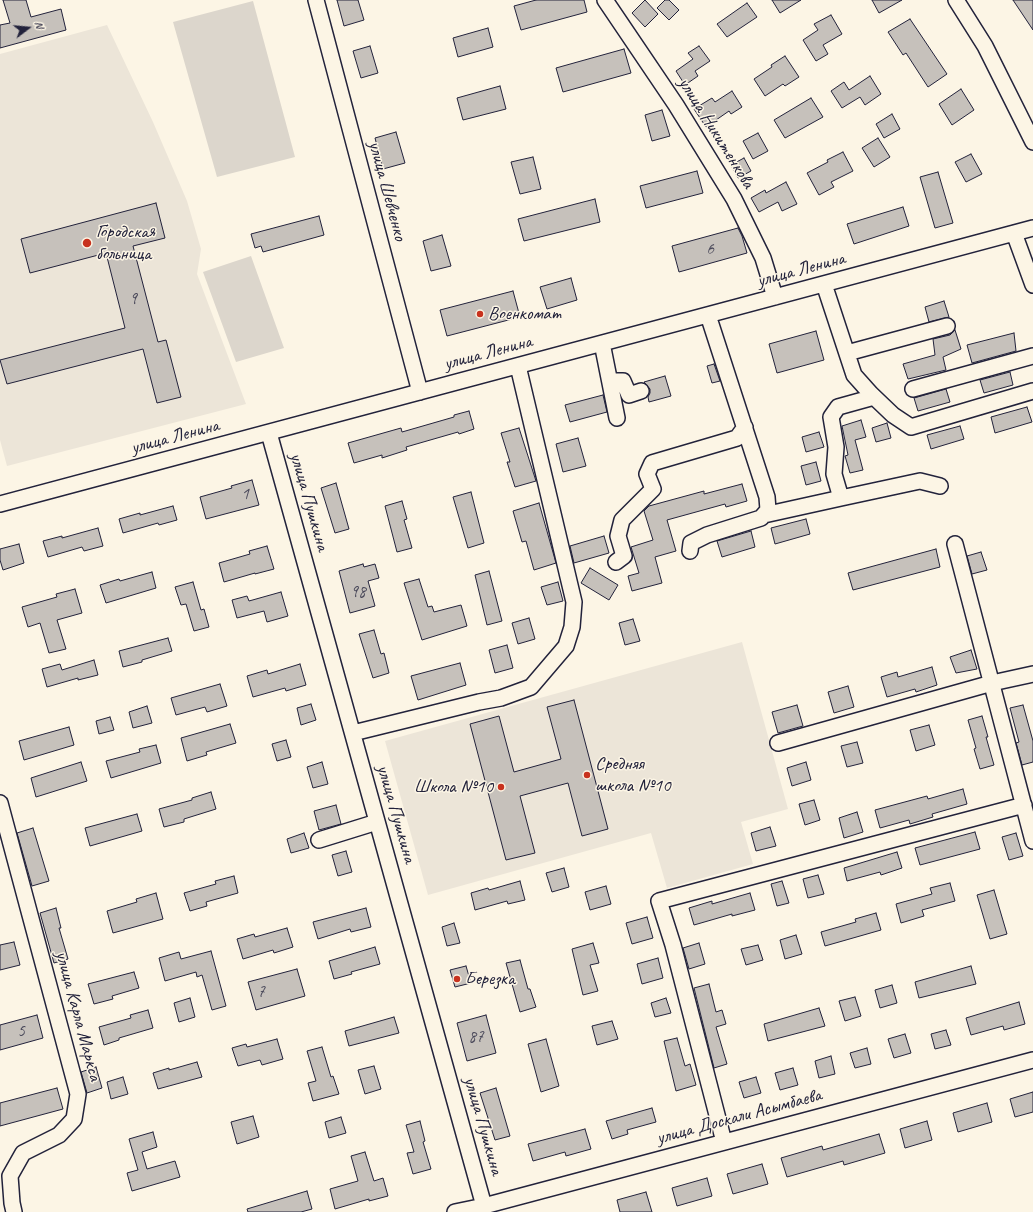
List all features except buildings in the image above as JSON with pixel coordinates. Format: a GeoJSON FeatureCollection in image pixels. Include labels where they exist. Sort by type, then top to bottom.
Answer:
{"type":"FeatureCollection","features":[{"type":"Feature","properties":{"kind":"street","name":"улица Шевченко"},"geometry":{"type":"LineString","coordinates":[[316,0],[420,392]]}},
{"type":"Feature","properties":{"kind":"street","name":"улица Никитенкова"},"geometry":{"type":"LineString","coordinates":[[605,0],[676,105],[734,199],[763,258],[775,297]]}},
{"type":"Feature","properties":{"kind":"street"},"geometry":{"type":"LineString","coordinates":[[956,0],[985,46],[1033,142]]}},
{"type":"Feature","properties":{"kind":"street","name":"улица Ленина"},"geometry":{"type":"LineString","coordinates":[[0,504],[1033,228]]}},
{"type":"Feature","properties":{"kind":"street"},"geometry":{"type":"LineString","coordinates":[[1014,234],[1033,285]]}},
{"type":"Feature","properties":{"kind":"street"},"geometry":{"type":"LineString","coordinates":[[824,284],[854,375],[893,415],[911,427],[1033,390]]}},
{"type":"Feature","properties":{"kind":"street"},"geometry":{"type":"LineString","coordinates":[[690,551],[691,543],[707,534],[761,518],[768,510],[767,497],[708,315]]}},
{"type":"Feature","properties":{"kind":"street"},"geometry":{"type":"LineString","coordinates":[[847,353],[947,326]]}},
{"type":"Feature","properties":{"kind":"street"},"geometry":{"type":"LineString","coordinates":[[602,344],[617,418]]}},
{"type":"Feature","properties":{"kind":"street"},"geometry":{"type":"LineString","coordinates":[[913,389],[1033,356]]}},
{"type":"Feature","properties":{"kind":"street"},"geometry":{"type":"LineString","coordinates":[[353,733],[501,698],[531,687],[566,646],[572,626],[574,602],[518,366]]}},
{"type":"Feature","properties":{"kind":"street"},"geometry":{"type":"LineString","coordinates":[[610,381],[623,381],[629,394],[641,391]]}},
{"type":"Feature","properties":{"kind":"street"},"geometry":{"type":"LineString","coordinates":[[841,498],[834,474],[836,447],[831,417],[838,407],[874,397]]}},
{"type":"Feature","properties":{"kind":"street"},"geometry":{"type":"LineString","coordinates":[[616,562],[624,556],[618,536],[622,520],[653,489],[647,474],[652,463],[737,438],[745,428]]}},
{"type":"Feature","properties":{"kind":"street","name":"улица Пушкина"},"geometry":{"type":"LineString","coordinates":[[269,432],[484,1206]]}},
{"type":"Feature","properties":{"kind":"street"},"geometry":{"type":"LineString","coordinates":[[764,515],[920,481],[940,486]]}},
{"type":"Feature","properties":{"kind":"street"},"geometry":{"type":"LineString","coordinates":[[955,544],[1033,840]]}},
{"type":"Feature","properties":{"kind":"street"},"geometry":{"type":"LineString","coordinates":[[778,743],[992,683],[1033,674]]}},
{"type":"Feature","properties":{"kind":"street","name":"улица Карла Маркса"},"geometry":{"type":"LineString","coordinates":[[0,803],[78,1094],[74,1119],[59,1135],[23,1153],[5,1171],[14,1212]]}},
{"type":"Feature","properties":{"kind":"street"},"geometry":{"type":"LineString","coordinates":[[724,1142],[673,945],[659,901],[1024,805]]}},
{"type":"Feature","properties":{"kind":"street"},"geometry":{"type":"LineString","coordinates":[[319,840],[377,822]]}},
{"type":"Feature","properties":{"kind":"street","name":"улица Доскали Асымбаева"},"geometry":{"type":"LineString","coordinates":[[455,1212],[484,1206],[1033,1060]]}},
{"type":"Feature","properties":{"kind":"shaded area"},"geometry":{"type":"Polygon","coordinates":[[[253,1],[295,157],[217,177],[173,22],[253,1]]]}},
{"type":"Feature","properties":{"kind":"shaded area"},"geometry":{"type":"Polygon","coordinates":[[[107,25],[153,122],[187,201],[201,249],[197,274],[246,404],[7,466],[0,440],[0,54],[107,25]]]}},
{"type":"Feature","properties":{"kind":"shaded area"},"geometry":{"type":"Polygon","coordinates":[[[251,256],[284,348],[236,362],[203,272],[251,256]]]}},
{"type":"Feature","properties":{"kind":"shaded area","name":"Средняя школа №10"},"geometry":{"type":"Polygon","coordinates":[[[742,642],[788,809],[741,822],[753,864],[667,888],[651,833],[428,895],[385,741],[742,642]]]}},
{"type":"Feature","properties":{"kind":"place","name":"Городская больница"},"geometry":{"type":"Point","coordinates":[87,243]}},
{"type":"Feature","properties":{"kind":"place","name":"Военкомат"},"geometry":{"type":"Point","coordinates":[480,314]}},
{"type":"Feature","properties":{"kind":"place","name":"Средняя школа №10"},"geometry":{"type":"Point","coordinates":[587,775]}},
{"type":"Feature","properties":{"kind":"place","name":"Школа №10"},"geometry":{"type":"Point","coordinates":[501,787]}},
{"type":"Feature","properties":{"kind":"place","name":"Березка"},"geometry":{"type":"Point","coordinates":[457,979]}}]}
